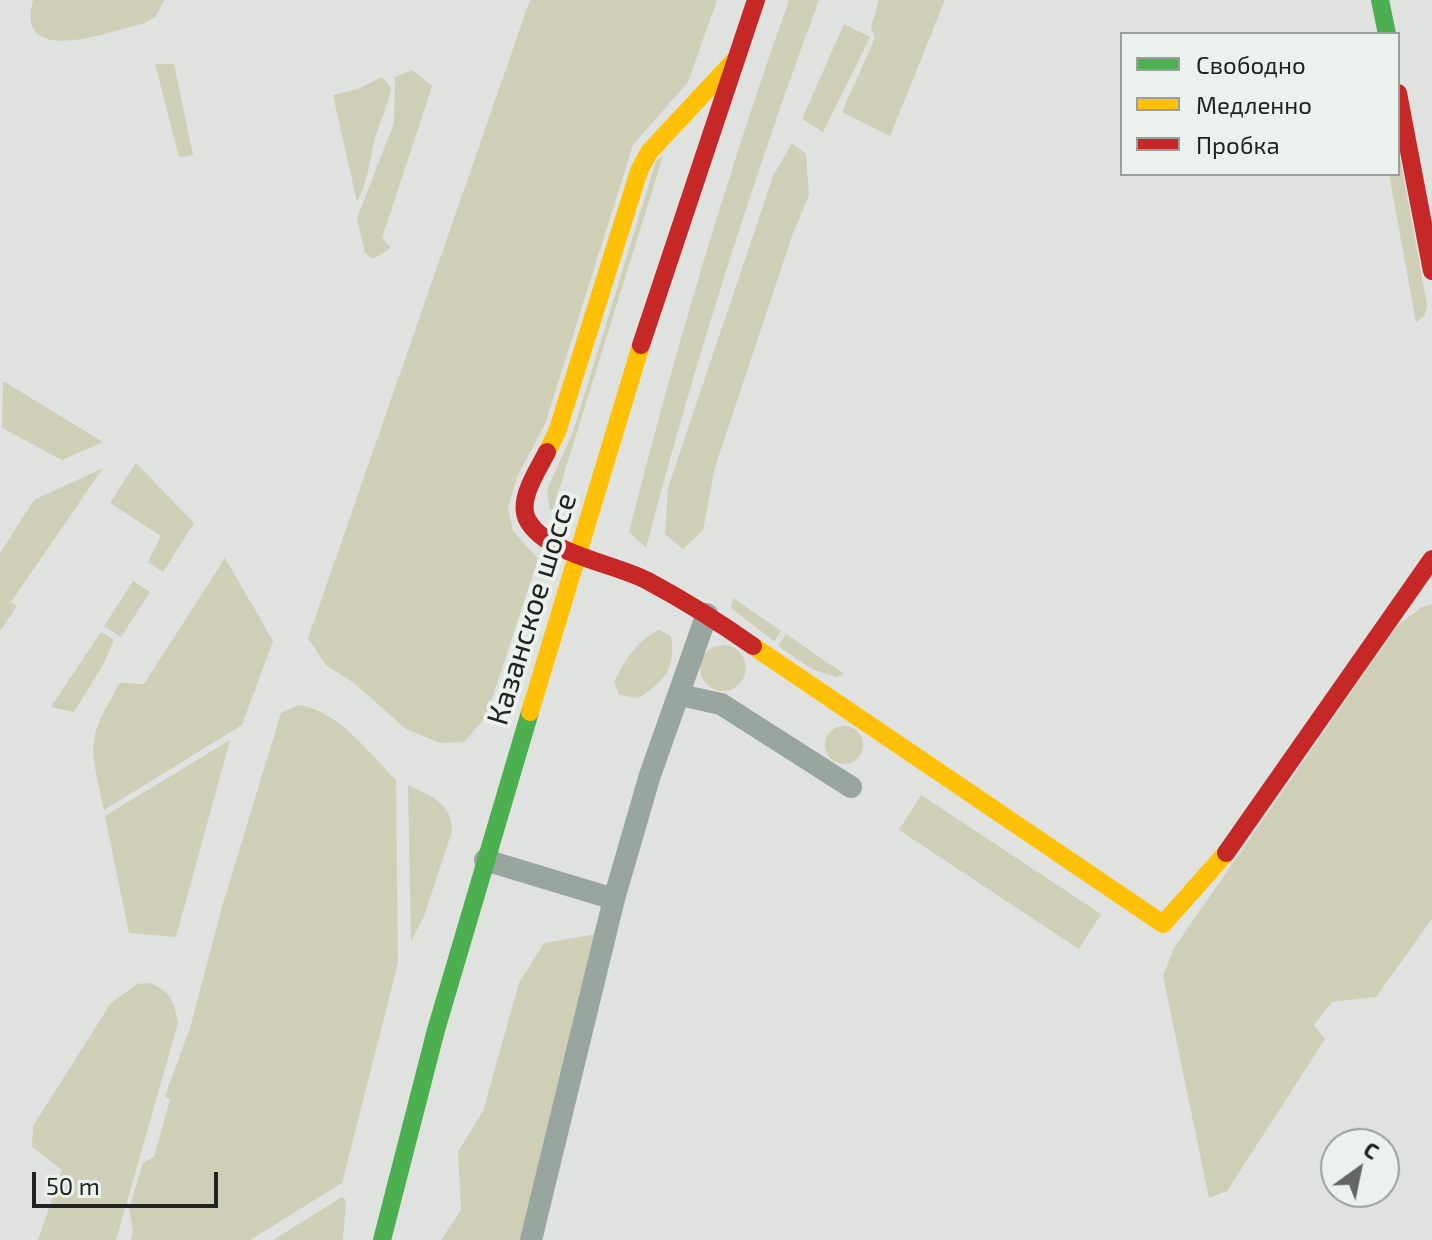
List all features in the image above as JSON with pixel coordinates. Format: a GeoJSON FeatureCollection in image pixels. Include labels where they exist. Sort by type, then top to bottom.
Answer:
{"type":"FeatureCollection","features":[{"type":"Feature","properties":{"kind":"street","name":"Казанское шоссе"},"geometry":{"type":"LineString","coordinates":[[382,1240],[423,1078],[485,860],[695,172],[756,0]]}},
{"type":"Feature","properties":{"kind":"street"},"geometry":{"type":"LineString","coordinates":[[1380,0],[1387,32]]}},
{"type":"Feature","properties":{"kind":"street"},"geometry":{"type":"LineString","coordinates":[[733,62],[649,152],[639,171],[557,432],[530,486],[525,503],[527,520],[536,533],[577,555],[644,579],[707,614],[888,734],[1163,924],[1224,855],[1424,580],[1432,559]]}},
{"type":"Feature","properties":{"kind":"street"},"geometry":{"type":"LineString","coordinates":[[1400,103],[1432,271]]}},
{"type":"Feature","properties":{"kind":"street"},"geometry":{"type":"LineString","coordinates":[[531,1240],[614,899],[650,775],[707,614]]}},
{"type":"Feature","properties":{"kind":"street"},"geometry":{"type":"LineString","coordinates":[[680,695],[721,704],[851,787]]}},
{"type":"Feature","properties":{"kind":"street"},"geometry":{"type":"LineString","coordinates":[[485,860],[614,899]]}},
{"type":"Feature","properties":{"kind":"green space"},"geometry":{"type":"Polygon","coordinates":[[[33,0],[164,0],[156,16],[145,23],[91,37],[52,40],[38,34],[31,21],[33,0]]]}},
{"type":"Feature","properties":{"kind":"green space"},"geometry":{"type":"Polygon","coordinates":[[[530,0],[717,0],[688,82],[633,145],[545,424],[518,475],[508,507],[513,531],[538,559],[486,717],[464,742],[440,743],[406,729],[354,683],[326,665],[308,638],[530,0]]]}},
{"type":"Feature","properties":{"kind":"green space"},"geometry":{"type":"Polygon","coordinates":[[[789,0],[819,0],[726,272],[646,548],[629,532],[646,465],[723,198],[789,0]]]}},
{"type":"Feature","properties":{"kind":"green space"},"geometry":{"type":"Polygon","coordinates":[[[879,0],[945,0],[890,136],[842,112],[875,38],[871,27],[879,0]]]}},
{"type":"Feature","properties":{"kind":"green space"},"geometry":{"type":"Polygon","coordinates":[[[844,24],[870,37],[823,132],[802,119],[844,24]]]}},
{"type":"Feature","properties":{"kind":"green space"},"geometry":{"type":"Polygon","coordinates":[[[155,64],[174,64],[193,155],[179,157],[155,64]]]}},
{"type":"Feature","properties":{"kind":"green space"},"geometry":{"type":"Polygon","coordinates":[[[412,70],[432,86],[382,238],[391,248],[373,259],[365,253],[357,218],[394,123],[395,77],[412,70]]]}},
{"type":"Feature","properties":{"kind":"green space"},"geometry":{"type":"Polygon","coordinates":[[[382,77],[391,88],[357,202],[333,95],[358,89],[382,77]]]}},
{"type":"Feature","properties":{"kind":"green space"},"geometry":{"type":"Polygon","coordinates":[[[792,143],[806,154],[809,195],[792,236],[715,467],[703,530],[683,549],[665,534],[668,488],[773,176],[792,143]]]}},
{"type":"Feature","properties":{"kind":"green space"},"geometry":{"type":"Polygon","coordinates":[[[663,156],[553,509],[550,510],[547,490],[573,432],[656,161],[663,156]]]}},
{"type":"Feature","properties":{"kind":"green space"},"geometry":{"type":"Polygon","coordinates":[[[1400,157],[1427,305],[1425,315],[1416,322],[1389,176],[1400,176],[1400,157]]]}},
{"type":"Feature","properties":{"kind":"green space"},"geometry":{"type":"Polygon","coordinates":[[[3,381],[103,442],[62,460],[2,428],[3,381]]]}},
{"type":"Feature","properties":{"kind":"green space"},"geometry":{"type":"Polygon","coordinates":[[[136,463],[194,523],[163,572],[148,562],[161,536],[110,503],[136,463]]]}},
{"type":"Feature","properties":{"kind":"green space"},"geometry":{"type":"Polygon","coordinates":[[[103,468],[11,602],[17,606],[0,631],[0,553],[34,500],[103,468]]]}},
{"type":"Feature","properties":{"kind":"green space"},"geometry":{"type":"Polygon","coordinates":[[[225,558],[273,641],[242,725],[104,810],[94,756],[96,732],[101,719],[120,683],[144,684],[225,558]]]}},
{"type":"Feature","properties":{"kind":"green space"},"geometry":{"type":"Polygon","coordinates":[[[133,581],[150,592],[121,637],[104,626],[133,581]]]}},
{"type":"Feature","properties":{"kind":"green space"},"geometry":{"type":"Polygon","coordinates":[[[733,598],[781,631],[774,641],[731,608],[733,598]]]}},
{"type":"Feature","properties":{"kind":"green space"},"geometry":{"type":"Polygon","coordinates":[[[1432,604],[1432,919],[1376,997],[1332,1002],[1314,1025],[1325,1039],[1227,1191],[1209,1198],[1163,976],[1174,948],[1398,625],[1422,607],[1432,604]]]}},
{"type":"Feature","properties":{"kind":"green space"},"geometry":{"type":"Polygon","coordinates":[[[659,630],[671,636],[672,657],[667,673],[639,698],[619,695],[614,682],[627,659],[637,646],[659,630]]]}},
{"type":"Feature","properties":{"kind":"green space"},"geometry":{"type":"Polygon","coordinates":[[[101,632],[114,640],[104,663],[74,712],[51,707],[101,632]]]}},
{"type":"Feature","properties":{"kind":"green space"},"geometry":{"type":"Polygon","coordinates":[[[786,634],[844,674],[836,677],[812,669],[778,646],[786,634]]]}},
{"type":"Feature","properties":{"kind":"green space"},"geometry":{"type":"Polygon","coordinates":[[[723,645],[739,652],[746,668],[739,684],[723,691],[707,684],[700,668],[707,652],[723,645]]]}},
{"type":"Feature","properties":{"kind":"green space"},"geometry":{"type":"Polygon","coordinates":[[[298,705],[326,715],[339,724],[396,780],[398,963],[342,1183],[250,1240],[131,1240],[133,1230],[129,1208],[143,1163],[154,1157],[170,1100],[165,1096],[190,1028],[222,907],[281,713],[298,705]]]}},
{"type":"Feature","properties":{"kind":"green space"},"geometry":{"type":"Polygon","coordinates":[[[844,726],[858,731],[863,745],[858,759],[844,764],[830,759],[825,745],[830,731],[844,726]]]}},
{"type":"Feature","properties":{"kind":"green space"},"geometry":{"type":"Polygon","coordinates":[[[230,740],[176,937],[129,933],[105,816],[230,740]]]}},
{"type":"Feature","properties":{"kind":"green space"},"geometry":{"type":"Polygon","coordinates":[[[408,785],[444,807],[452,831],[424,916],[411,942],[408,785]]]}},
{"type":"Feature","properties":{"kind":"green space"},"geometry":{"type":"Polygon","coordinates":[[[921,795],[1101,914],[1079,949],[899,830],[921,795]]]}},
{"type":"Feature","properties":{"kind":"green space"},"geometry":{"type":"Polygon","coordinates":[[[614,931],[525,1240],[441,1240],[461,1210],[458,1152],[483,1111],[519,983],[544,943],[614,931]]]}},
{"type":"Feature","properties":{"kind":"green space"},"geometry":{"type":"Polygon","coordinates":[[[149,983],[170,998],[178,1023],[116,1240],[38,1240],[62,1170],[32,1147],[33,1126],[111,1003],[137,984],[149,983]]]}},
{"type":"Feature","properties":{"kind":"green space"},"geometry":{"type":"Polygon","coordinates":[[[342,1197],[346,1200],[343,1240],[273,1240],[342,1197]]]}},
{"type":"Feature","properties":{"kind":"traffic: fast"},"geometry":{"type":"LineString","coordinates":[[1380,0],[1387,32]]}},
{"type":"Feature","properties":{"kind":"traffic: fast"},"geometry":{"type":"LineString","coordinates":[[382,1240],[436,1030],[530,712]]}},
{"type":"Feature","properties":{"kind":"traffic: slow"},"geometry":{"type":"LineString","coordinates":[[547,452],[557,432],[639,171],[649,152],[733,62]]}},
{"type":"Feature","properties":{"kind":"traffic: slow"},"geometry":{"type":"LineString","coordinates":[[530,712],[641,345]]}},
{"type":"Feature","properties":{"kind":"traffic: slow"},"geometry":{"type":"LineString","coordinates":[[753,646],[1163,924],[1226,853]]}},
{"type":"Feature","properties":{"kind":"traffic: jam"},"geometry":{"type":"LineString","coordinates":[[641,345],[756,0]]}},
{"type":"Feature","properties":{"kind":"traffic: jam"},"geometry":{"type":"LineString","coordinates":[[1400,103],[1432,271]]}},
{"type":"Feature","properties":{"kind":"traffic: jam"},"geometry":{"type":"LineString","coordinates":[[547,452],[526,495],[525,513],[538,533],[566,550],[648,581],[753,646]]}},
{"type":"Feature","properties":{"kind":"traffic: jam"},"geometry":{"type":"LineString","coordinates":[[1226,853],[1432,559]]}}]}
